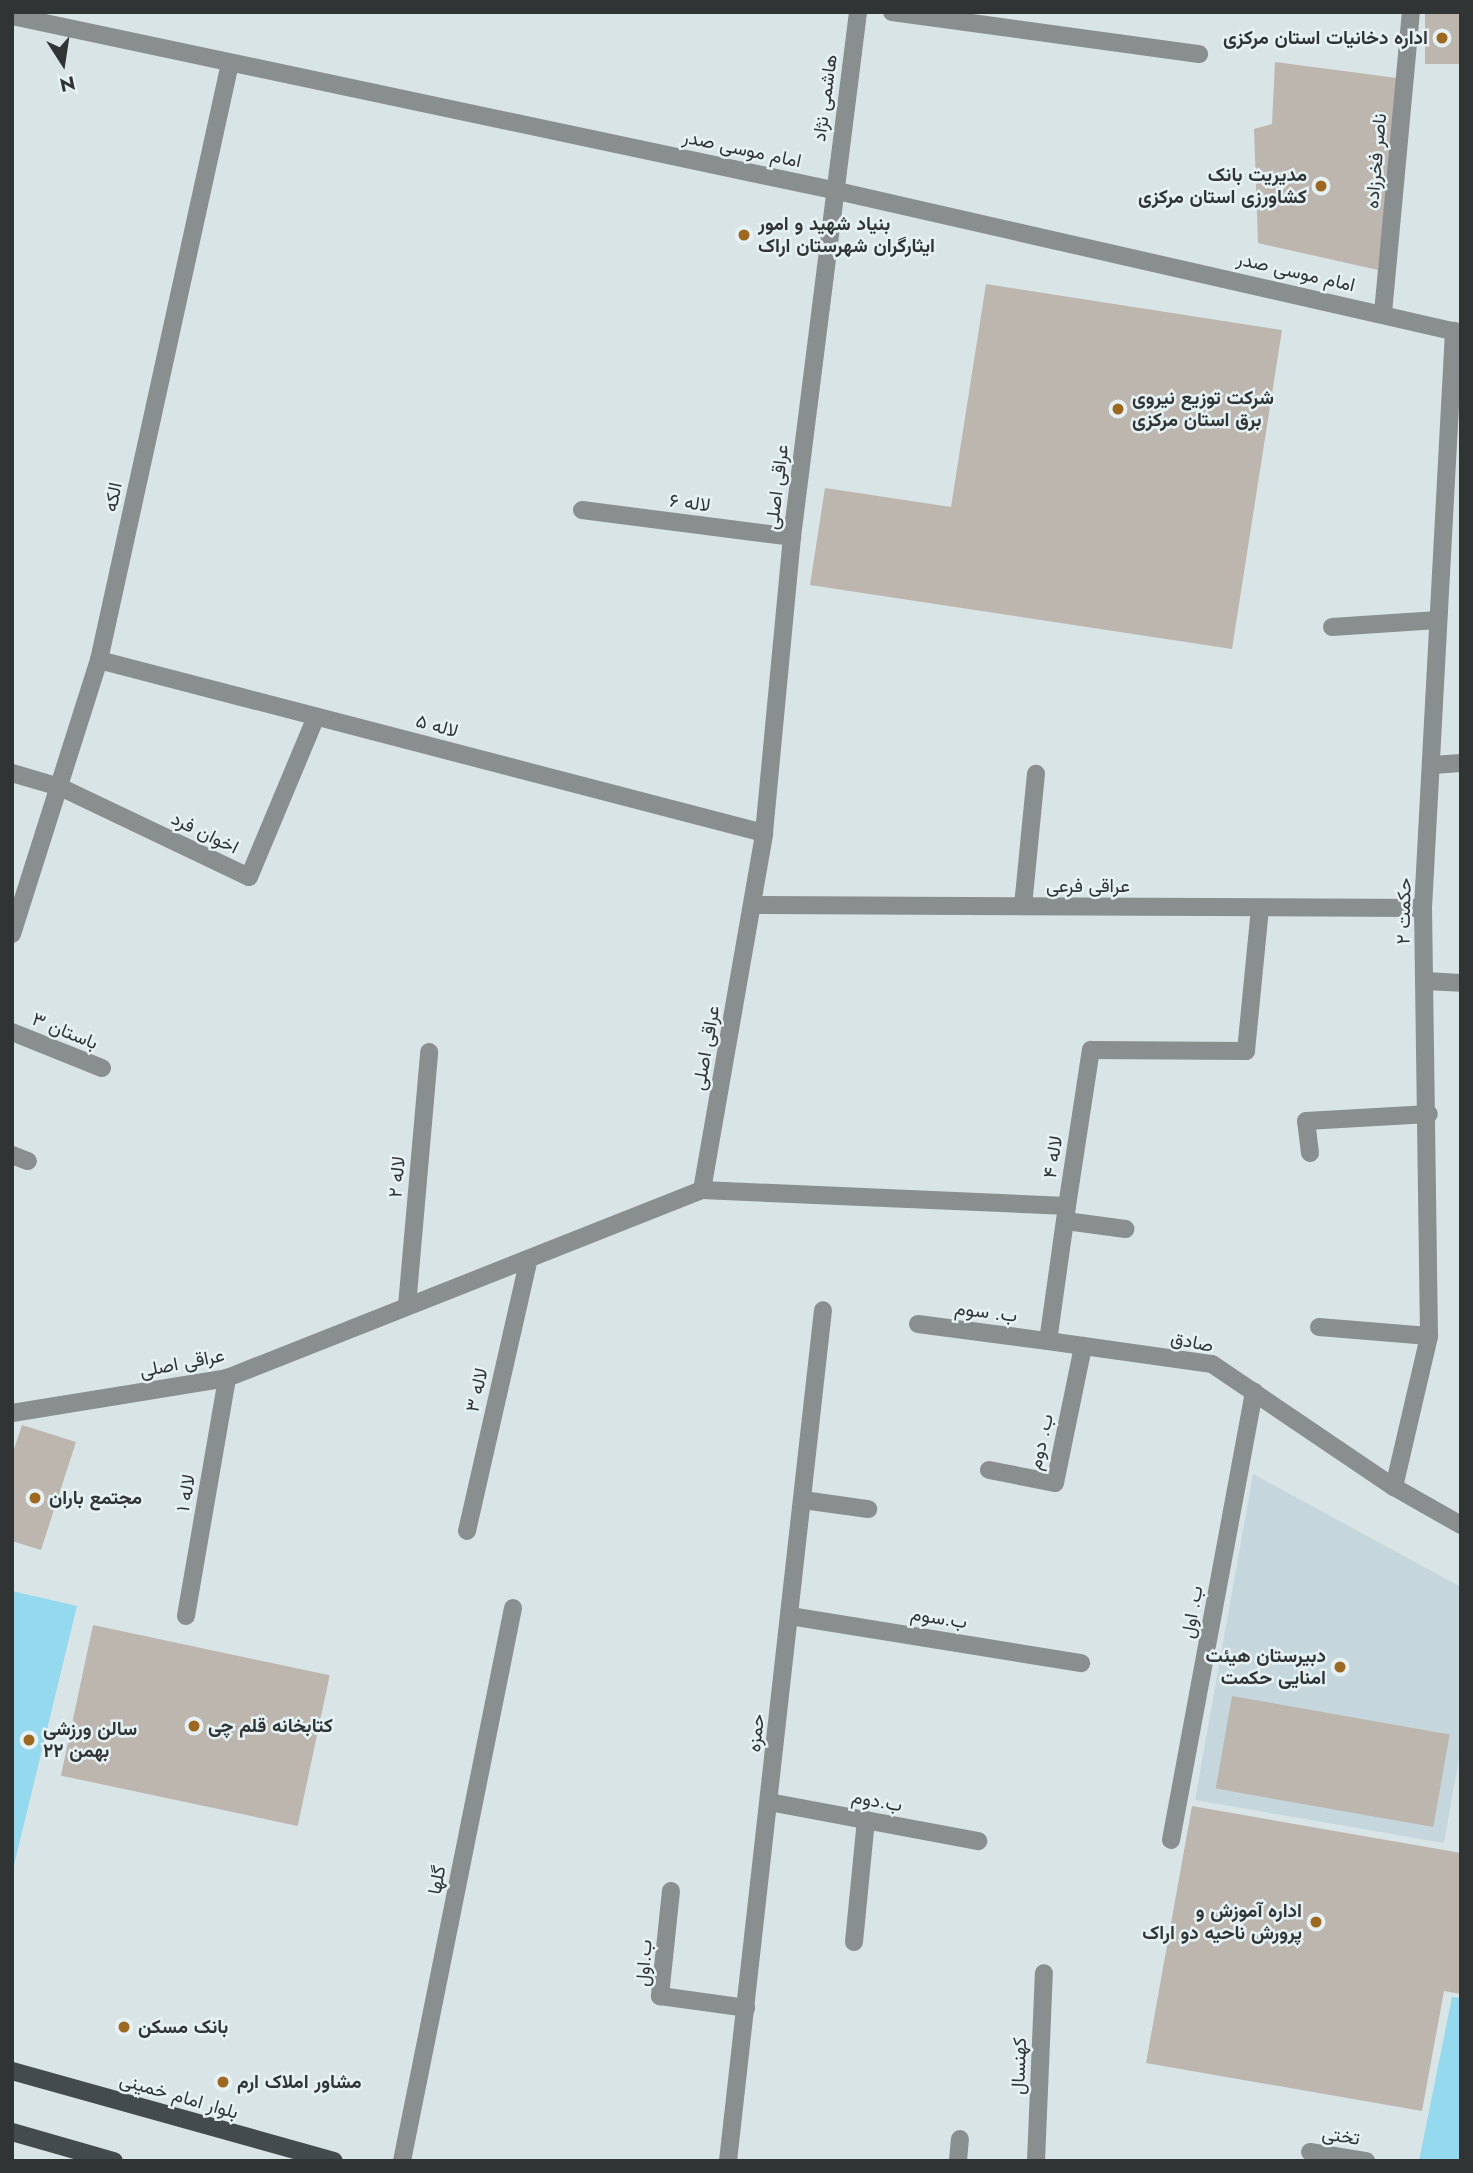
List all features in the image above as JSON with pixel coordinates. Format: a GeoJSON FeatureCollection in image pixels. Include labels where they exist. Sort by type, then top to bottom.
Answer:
{"type":"FeatureCollection","features":[{"type":"Feature","properties":{"kind":"main road","name":"بلوار امام خمینی"},"geometry":{"type":"LineString","coordinates":[[12,2071],[334,2161]]}},
{"type":"Feature","properties":{"kind":"main road"},"geometry":{"type":"LineString","coordinates":[[12,2133],[114,2161]]}},
{"type":"Feature","properties":{"kind":"street","name":"هاشمی نژاد"},"geometry":{"type":"LineString","coordinates":[[833,190],[858,12]]}},
{"type":"Feature","properties":{"kind":"street"},"geometry":{"type":"LineString","coordinates":[[892,12],[1199,54]]}},
{"type":"Feature","properties":{"kind":"street","name":"ناصر فخرزاده"},"geometry":{"type":"LineString","coordinates":[[1383,313],[1411,12]]}},
{"type":"Feature","properties":{"kind":"street","name":"امام موسی صدر"},"geometry":{"type":"LineString","coordinates":[[12,16],[833,190],[1383,313],[1457,332]]}},
{"type":"Feature","properties":{"kind":"street","name":"الکه"},"geometry":{"type":"LineString","coordinates":[[12,934],[99,660],[230,63]]}},
{"type":"Feature","properties":{"kind":"street","name":"عراقی اصلی"},"geometry":{"type":"LineString","coordinates":[[12,1413],[227,1378],[702,1190],[754,905],[764,833],[792,537],[833,190]]}},
{"type":"Feature","properties":{"kind":"street","name":"حکمت ۲"},"geometry":{"type":"LineString","coordinates":[[1394,1488],[1429,1336],[1429,1115],[1423,908],[1457,332]]}},
{"type":"Feature","properties":{"kind":"street","name":"لاله ۶"},"geometry":{"type":"LineString","coordinates":[[582,510],[792,537]]}},
{"type":"Feature","properties":{"kind":"street"},"geometry":{"type":"LineString","coordinates":[[1332,627],[1438,620]]}},
{"type":"Feature","properties":{"kind":"street","name":"لاله ۵"},"geometry":{"type":"LineString","coordinates":[[99,660],[764,833]]}},
{"type":"Feature","properties":{"kind":"street","name":"اخوان فرد"},"geometry":{"type":"LineString","coordinates":[[60,787],[249,877],[316,717]]}},
{"type":"Feature","properties":{"kind":"street"},"geometry":{"type":"LineString","coordinates":[[1433,765],[1461,763]]}},
{"type":"Feature","properties":{"kind":"street"},"geometry":{"type":"LineString","coordinates":[[12,773],[60,787]]}},
{"type":"Feature","properties":{"kind":"street"},"geometry":{"type":"LineString","coordinates":[[1023,906],[1036,774]]}},
{"type":"Feature","properties":{"kind":"street","name":"عراقی فرعی"},"geometry":{"type":"LineString","coordinates":[[754,905],[1423,908]]}},
{"type":"Feature","properties":{"kind":"street","name":"لاله ۴"},"geometry":{"type":"LineString","coordinates":[[702,1190],[1066,1213],[1091,1050],[1246,1051],[1260,908]]}},
{"type":"Feature","properties":{"kind":"street"},"geometry":{"type":"LineString","coordinates":[[1425,981],[1461,983]]}},
{"type":"Feature","properties":{"kind":"street","name":"باستان ۳"},"geometry":{"type":"LineString","coordinates":[[12,1032],[102,1068]]}},
{"type":"Feature","properties":{"kind":"street","name":"لاله ۲"},"geometry":{"type":"LineString","coordinates":[[407,1306],[429,1052]]}},
{"type":"Feature","properties":{"kind":"street"},"geometry":{"type":"LineString","coordinates":[[1310,1153],[1306,1121],[1429,1115]]}},
{"type":"Feature","properties":{"kind":"street"},"geometry":{"type":"LineString","coordinates":[[1048,1341],[1066,1213],[1125,1229]]}},
{"type":"Feature","properties":{"kind":"street","name":"لاله ۳"},"geometry":{"type":"LineString","coordinates":[[467,1531],[529,1259]]}},
{"type":"Feature","properties":{"kind":"street","name":"حمزه"},"geometry":{"type":"LineString","coordinates":[[728,2161],[823,1310]]}},
{"type":"Feature","properties":{"kind":"street","name":"ب. سوم"},"geometry":{"type":"LineString","coordinates":[[918,1324],[1048,1341]]}},
{"type":"Feature","properties":{"kind":"street"},"geometry":{"type":"LineString","coordinates":[[1319,1327],[1429,1336]]}},
{"type":"Feature","properties":{"kind":"street","name":"صادق"},"geometry":{"type":"LineString","coordinates":[[1048,1341],[1212,1364],[1394,1488],[1461,1525]]}},
{"type":"Feature","properties":{"kind":"street","name":"ب. دوم"},"geometry":{"type":"LineString","coordinates":[[989,1470],[1055,1483],[1083,1346]]}},
{"type":"Feature","properties":{"kind":"street","name":"لاله ۱"},"geometry":{"type":"LineString","coordinates":[[186,1616],[227,1378]]}},
{"type":"Feature","properties":{"kind":"street","name":"ب. اول"},"geometry":{"type":"LineString","coordinates":[[1171,1840],[1254,1392]]}},
{"type":"Feature","properties":{"kind":"street"},"geometry":{"type":"LineString","coordinates":[[803,1500],[868,1509]]}},
{"type":"Feature","properties":{"kind":"street","name":"گلها"},"geometry":{"type":"LineString","coordinates":[[402,2161],[513,1608]]}},
{"type":"Feature","properties":{"kind":"street","name":"ب.سوم"},"geometry":{"type":"LineString","coordinates":[[790,1616],[1080,1662]]}},
{"type":"Feature","properties":{"kind":"street","name":"ب.دوم"},"geometry":{"type":"LineString","coordinates":[[769,1802],[978,1841]]}},
{"type":"Feature","properties":{"kind":"street"},"geometry":{"type":"LineString","coordinates":[[854,1942],[866,1820]]}},
{"type":"Feature","properties":{"kind":"street","name":"ب.اول"},"geometry":{"type":"LineString","coordinates":[[671,1891],[660,1996],[746,2008]]}},
{"type":"Feature","properties":{"kind":"street","name":"کهنسال"},"geometry":{"type":"LineString","coordinates":[[1036,2161],[1044,1973]]}},
{"type":"Feature","properties":{"kind":"street"},"geometry":{"type":"LineString","coordinates":[[958,2161],[960,2139]]}},
{"type":"Feature","properties":{"kind":"street","name":"تختی"},"geometry":{"type":"LineString","coordinates":[[1310,2152],[1366,2161]]}},
{"type":"Feature","properties":{"kind":"shaded area","name":"دبیرستان هیئت امنایی حکمت"},"geometry":{"type":"Polygon","coordinates":[[[1253,1474],[1461,1587],[1461,1747],[1444,1843],[1195,1800],[1253,1474]]]}},
{"type":"Feature","properties":{"kind":"shaded area","name":"سالن ورزشی ۲۲ بهمن"},"geometry":{"type":"Polygon","coordinates":[[[12,1591],[77,1606],[12,1873],[12,1591]]]}},
{"type":"Feature","properties":{"kind":"shaded area"},"geometry":{"type":"Polygon","coordinates":[[[1452,1997],[1461,1998],[1461,2161],[1419,2161],[1452,1997]]]}},
{"type":"Feature","properties":{"kind":"building","name":"اداره دخانیات استان مرکزی"},"geometry":{"type":"Polygon","coordinates":[[[1425,12],[1461,12],[1461,64],[1425,64],[1425,12]]]}},
{"type":"Feature","properties":{"kind":"building","name":"مدیریت بانک کشاورزی استان مرکزی"},"geometry":{"type":"Polygon","coordinates":[[[1275,62],[1397,78],[1378,270],[1258,243],[1254,129],[1272,124],[1275,62]]]}},
{"type":"Feature","properties":{"kind":"building","name":"شرکت توزیع نیروی برق استان مرکزی"},"geometry":{"type":"Polygon","coordinates":[[[986,284],[1282,330],[1232,649],[810,585],[825,488],[951,507],[986,284]]]}},
{"type":"Feature","properties":{"kind":"building","name":"مجتمع باران"},"geometry":{"type":"Polygon","coordinates":[[[22,1425],[76,1442],[41,1550],[12,1541],[12,1455],[22,1425]]]}},
{"type":"Feature","properties":{"kind":"building","name":"کتابخانه قلم چی"},"geometry":{"type":"Polygon","coordinates":[[[93,1625],[330,1675],[298,1826],[61,1776],[93,1625]]]}},
{"type":"Feature","properties":{"kind":"building"},"geometry":{"type":"Polygon","coordinates":[[[1232,1696],[1450,1734],[1433,1827],[1216,1789],[1232,1696]]]}},
{"type":"Feature","properties":{"kind":"building","name":"اداره آموزش و پرورش ناحیه دو اراک"},"geometry":{"type":"Polygon","coordinates":[[[1192,1806],[1461,1853],[1461,1994],[1444,1991],[1422,2111],[1146,2063],[1192,1806]]]}},
{"type":"Feature","properties":{"kind":"place","name":"اداره دخانیات استان مرکزی"},"geometry":{"type":"Point","coordinates":[1442,38]}},
{"type":"Feature","properties":{"kind":"place","name":"مدیریت بانک کشاورزی استان مرکزی"},"geometry":{"type":"Point","coordinates":[1321,186]}},
{"type":"Feature","properties":{"kind":"place","name":"بنیاد شهید و امور ایثارگران شهرستان اراک"},"geometry":{"type":"Point","coordinates":[744,235]}},
{"type":"Feature","properties":{"kind":"place","name":"شرکت توزیع نیروی برق استان مرکزی"},"geometry":{"type":"Point","coordinates":[1118,409]}},
{"type":"Feature","properties":{"kind":"place","name":"مجتمع باران"},"geometry":{"type":"Point","coordinates":[35,1498]}},
{"type":"Feature","properties":{"kind":"place","name":"دبیرستان هیئت امنایی حکمت"},"geometry":{"type":"Point","coordinates":[1340,1667]}},
{"type":"Feature","properties":{"kind":"place","name":"کتابخانه قلم چی"},"geometry":{"type":"Point","coordinates":[194,1726]}},
{"type":"Feature","properties":{"kind":"place","name":"سالن ورزشی ۲۲ بهمن"},"geometry":{"type":"Point","coordinates":[29,1740]}},
{"type":"Feature","properties":{"kind":"place","name":"اداره آموزش و پرورش ناحیه دو اراک"},"geometry":{"type":"Point","coordinates":[1316,1922]}},
{"type":"Feature","properties":{"kind":"place","name":"بانک مسکن"},"geometry":{"type":"Point","coordinates":[124,2027]}},
{"type":"Feature","properties":{"kind":"place","name":"مشاور املاک ارم"},"geometry":{"type":"Point","coordinates":[223,2082]}}]}
